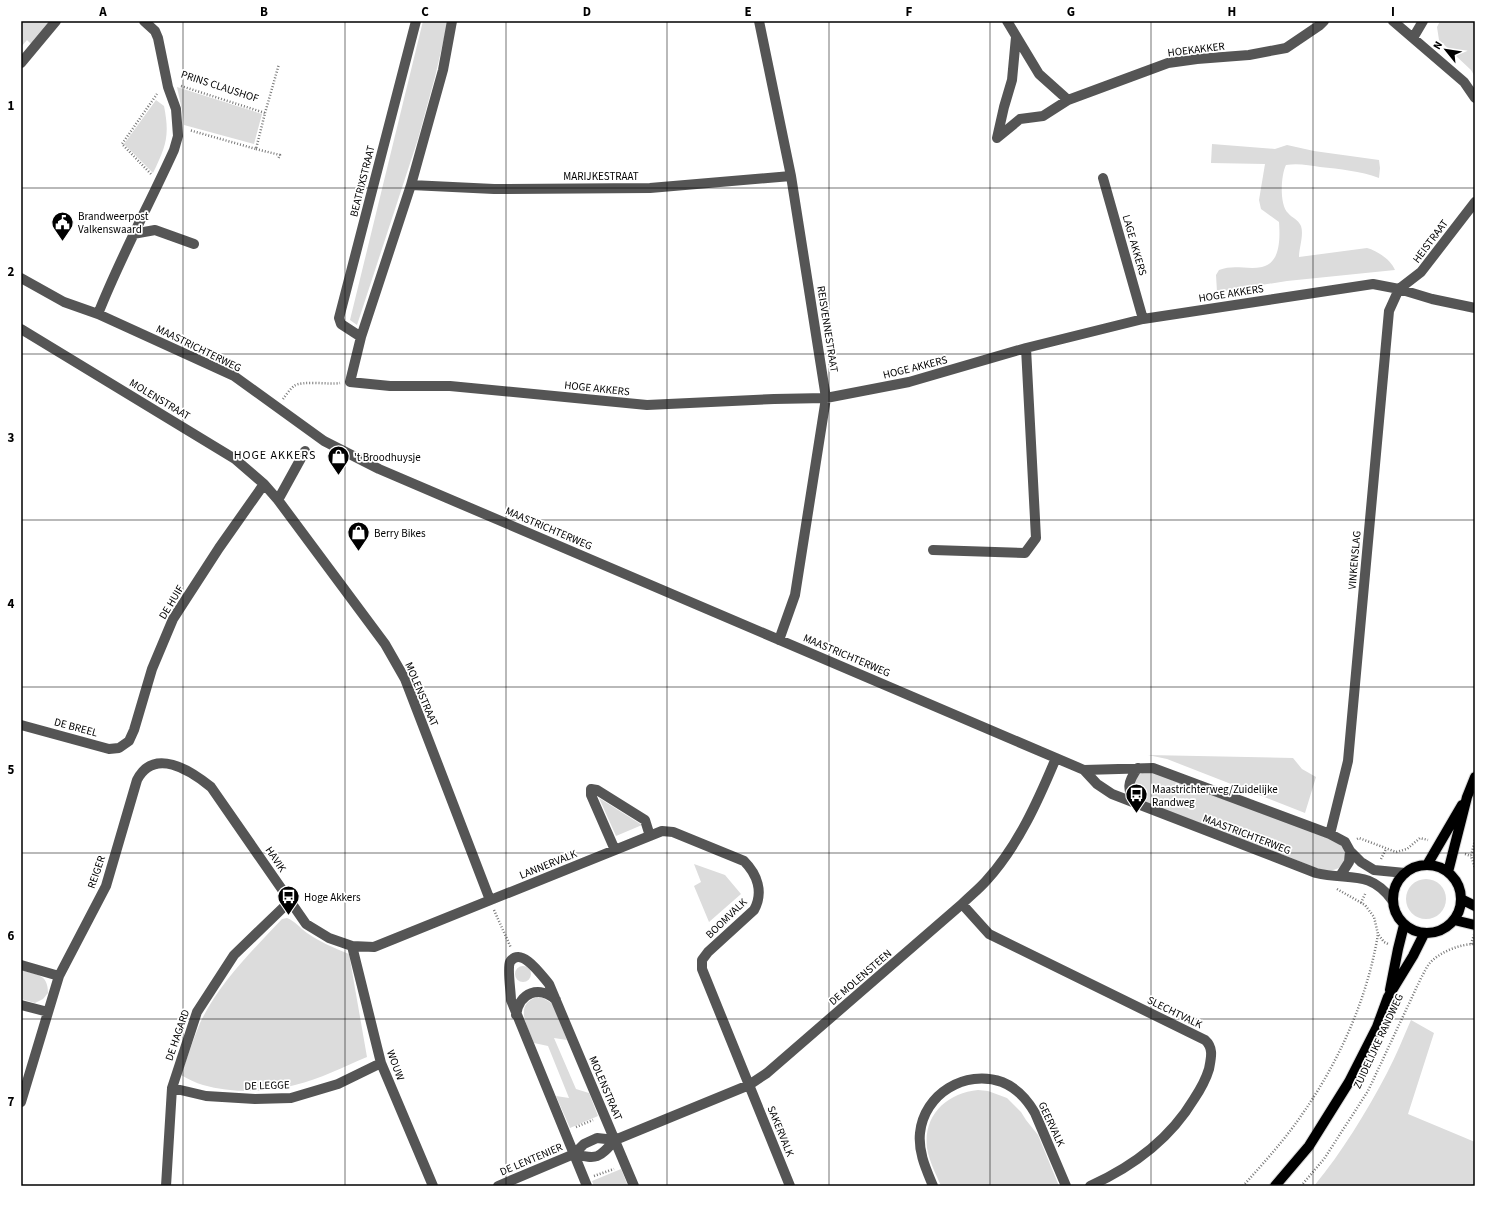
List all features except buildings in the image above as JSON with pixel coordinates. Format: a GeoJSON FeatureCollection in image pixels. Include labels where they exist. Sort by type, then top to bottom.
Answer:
{"type":"FeatureCollection","features":[{"type":"Feature","properties":{"kind":"main road"},"geometry":{"type":"LineString","coordinates":[[1448,872],[1467,797],[1475,777]]}},
{"type":"Feature","properties":{"kind":"main road"},"geometry":{"type":"LineString","coordinates":[[1427,865],[1467,797]]}},
{"type":"Feature","properties":{"kind":"main road"},"geometry":{"type":"LineString","coordinates":[[1427,865],[1438,867],[1448,872],[1457,884],[1461,899],[1459,910],[1454,920],[1446,928],[1435,933],[1424,934],[1412,931],[1398,918],[1394,909],[1392,900],[1398,880],[1405,873],[1415,867],[1427,865]]}},
{"type":"Feature","properties":{"kind":"main road"},"geometry":{"type":"LineString","coordinates":[[1461,899],[1475,906]]}},
{"type":"Feature","properties":{"kind":"main road"},"geometry":{"type":"LineString","coordinates":[[1454,920],[1475,925]]}},
{"type":"Feature","properties":{"kind":"main road","name":"ZUIDELIJKE RANDWEG"},"geometry":{"type":"LineString","coordinates":[[1275,1186],[1309,1146],[1350,1082],[1377,1027],[1388,998],[1404,925]]}},
{"type":"Feature","properties":{"kind":"main road","name":"ZUIDELIJKE RANDWEG"},"geometry":{"type":"LineString","coordinates":[[1388,998],[1424,934]]}},
{"type":"Feature","properties":{"kind":"street"},"geometry":{"type":"LineString","coordinates":[[21,63],[56,21]]}},
{"type":"Feature","properties":{"kind":"street","name":"PRINS CLAUSHOF"},"geometry":{"type":"LineString","coordinates":[[98,314],[133,234],[159,184],[174,150],[178,136],[176,109],[167,81],[158,38],[155,31],[144,21]]}},
{"type":"Feature","properties":{"kind":"street","name":"BEATRIXSTRAAT"},"geometry":{"type":"LineString","coordinates":[[361,337],[341,324],[339,318],[416,21]]}},
{"type":"Feature","properties":{"kind":"street"},"geometry":{"type":"LineString","coordinates":[[350,382],[361,337],[411,185],[442,70],[452,21]]}},
{"type":"Feature","properties":{"kind":"street","name":"REISVENNESTRAAT"},"geometry":{"type":"LineString","coordinates":[[759,21],[791,176],[826,398],[795,595],[779,640]]}},
{"type":"Feature","properties":{"kind":"street"},"geometry":{"type":"LineString","coordinates":[[1007,21],[1039,74],[1068,100]]}},
{"type":"Feature","properties":{"kind":"street","name":"HOEKAKKER"},"geometry":{"type":"LineString","coordinates":[[1016,38],[1012,80],[1004,106],[997,138],[1020,119],[1043,116],[1068,100],[1168,63],[1249,55],[1286,48],[1324,21]]}},
{"type":"Feature","properties":{"kind":"street"},"geometry":{"type":"LineString","coordinates":[[1393,21],[1464,82],[1475,98]]}},
{"type":"Feature","properties":{"kind":"street"},"geometry":{"type":"LineString","coordinates":[[1413,38],[1422,21]]}},
{"type":"Feature","properties":{"kind":"street","name":"MARIJKESTRAAT"},"geometry":{"type":"LineString","coordinates":[[411,185],[494,189],[650,188],[791,176]]}},
{"type":"Feature","properties":{"kind":"street","name":"LAGE AKKERS"},"geometry":{"type":"LineString","coordinates":[[1103,178],[1143,319]]}},
{"type":"Feature","properties":{"kind":"street","name":"HEISTRAAT"},"geometry":{"type":"LineString","coordinates":[[1399,288],[1421,272],[1475,202]]}},
{"type":"Feature","properties":{"kind":"street"},"geometry":{"type":"LineString","coordinates":[[133,234],[155,230],[194,244]]}},
{"type":"Feature","properties":{"kind":"street","name":"MAASTRICHTERWEG"},"geometry":{"type":"LineString","coordinates":[[21,278],[64,302],[98,314],[234,376],[324,441],[379,469],[1084,770],[1097,784],[1112,794],[1316,873],[1328,876],[1370,880],[1384,889],[1392,900]]}},
{"type":"Feature","properties":{"kind":"street","name":"HOGE AKKERS"},"geometry":{"type":"LineString","coordinates":[[350,382],[390,386],[450,386],[647,405],[774,398],[826,398],[909,382],[1026,348],[1143,319],[1373,284],[1399,288],[1432,299],[1475,308]]}},
{"type":"Feature","properties":{"kind":"street","name":"VINKENSLAG"},"geometry":{"type":"LineString","coordinates":[[1330,834],[1348,761],[1389,311],[1399,288]]}},
{"type":"Feature","properties":{"kind":"street","name":"MOLENSTRAAT"},"geometry":{"type":"LineString","coordinates":[[21,329],[235,459],[264,484],[278,500],[385,644],[398,666],[408,686],[490,900]]}},
{"type":"Feature","properties":{"kind":"street"},"geometry":{"type":"LineString","coordinates":[[933,550],[1025,553],[1036,538],[1026,348]]}},
{"type":"Feature","properties":{"kind":"street"},"geometry":{"type":"LineString","coordinates":[[278,500],[305,451]]}},
{"type":"Feature","properties":{"kind":"street","name":"DE HUIF"},"geometry":{"type":"LineString","coordinates":[[124,745],[129,741],[134,730],[152,669],[173,619],[219,548],[264,484]]}},
{"type":"Feature","properties":{"kind":"street","name":"DE BREEL"},"geometry":{"type":"LineString","coordinates":[[21,725],[109,749],[119,748],[124,745]]}},
{"type":"Feature","properties":{"kind":"street","name":"DE MOLENSTEEN"},"geometry":{"type":"LineString","coordinates":[[615,1140],[749,1085],[767,1073],[962,904],[987,880],[1010,849],[1037,802],[1056,758]]}},
{"type":"Feature","properties":{"kind":"street","name":"HAVIK"},"geometry":{"type":"LineString","coordinates":[[143,770],[149,766],[162,763],[180,767],[194,774],[211,786],[306,924],[329,938],[352,946],[374,947],[490,900]]}},
{"type":"Feature","properties":{"kind":"street"},"geometry":{"type":"LineString","coordinates":[[1135,803],[1129,793],[1129,782],[1138,768]]}},
{"type":"Feature","properties":{"kind":"street","name":"MAASTRICHTERWEG"},"geometry":{"type":"LineString","coordinates":[[1084,770],[1153,768],[1330,834],[1344,842],[1350,852],[1361,862],[1374,870],[1405,873]]}},
{"type":"Feature","properties":{"kind":"street","name":"REIGER"},"geometry":{"type":"LineString","coordinates":[[21,1102],[59,976],[106,886],[137,780],[143,770]]}},
{"type":"Feature","properties":{"kind":"street"},"geometry":{"type":"LineString","coordinates":[[615,850],[591,795],[591,789],[597,790],[645,820],[650,836]]}},
{"type":"Feature","properties":{"kind":"street","name":"BOOMVALK"},"geometry":{"type":"LineString","coordinates":[[650,836],[662,831],[673,832],[720,850],[744,861],[750,867],[756,879],[759,897],[754,910],[708,952],[702,960],[702,969],[749,1085]]}},
{"type":"Feature","properties":{"kind":"street","name":"LANNERVALK"},"geometry":{"type":"LineString","coordinates":[[490,900],[650,836]]}},
{"type":"Feature","properties":{"kind":"street"},"geometry":{"type":"LineString","coordinates":[[1340,876],[1349,862],[1350,852]]}},
{"type":"Feature","properties":{"kind":"street","name":"DE HAGARD"},"geometry":{"type":"LineString","coordinates":[[166,1186],[172,1088],[197,1012],[234,955],[290,901]]}},
{"type":"Feature","properties":{"kind":"street","name":"SLECHTVALK"},"geometry":{"type":"LineString","coordinates":[[962,904],[989,934],[1205,1040],[1209,1044],[1211,1059],[1207,1074],[1187,1111],[1169,1132],[1152,1148],[1117,1173],[1090,1186]]}},
{"type":"Feature","properties":{"kind":"street","name":"WOUW"},"geometry":{"type":"LineString","coordinates":[[352,946],[381,1063],[433,1186]]}},
{"type":"Feature","properties":{"kind":"street","name":"MOLENSTRAAT"},"geometry":{"type":"LineString","coordinates":[[515,958],[521,957],[529,960],[549,984],[634,1186]]}},
{"type":"Feature","properties":{"kind":"street"},"geometry":{"type":"LineString","coordinates":[[515,958],[510,962],[509,970],[511,1000],[586,1183]]}},
{"type":"Feature","properties":{"kind":"street"},"geometry":{"type":"LineString","coordinates":[[21,964],[59,976]]}},
{"type":"Feature","properties":{"kind":"street"},"geometry":{"type":"LineString","coordinates":[[516,1015],[521,1001],[533,993],[546,993],[556,1000]]}},
{"type":"Feature","properties":{"kind":"street"},"geometry":{"type":"LineString","coordinates":[[21,1005],[48,1012]]}},
{"type":"Feature","properties":{"kind":"street","name":"DE LEGGE"},"geometry":{"type":"LineString","coordinates":[[172,1088],[206,1096],[255,1099],[291,1098],[338,1084],[381,1063]]}},
{"type":"Feature","properties":{"kind":"street","name":"GEERVALK"},"geometry":{"type":"LineString","coordinates":[[933,1186],[921,1154],[919,1144],[922,1122],[926,1112],[931,1103],[947,1088],[967,1080],[990,1079],[1002,1082],[1017,1091],[1029,1103],[1035,1113],[1066,1186]]}},
{"type":"Feature","properties":{"kind":"street","name":"SAKERVALK"},"geometry":{"type":"LineString","coordinates":[[749,1085],[790,1186]]}},
{"type":"Feature","properties":{"kind":"street","name":"DE LENTENIER"},"geometry":{"type":"LineString","coordinates":[[498,1186],[574,1154],[584,1144],[597,1138],[615,1140]]}},
{"type":"Feature","properties":{"kind":"street"},"geometry":{"type":"LineString","coordinates":[[574,1154],[592,1158],[604,1153],[615,1140]]}},
{"type":"Feature","properties":{"kind":"path","name":"PRINS CLAUSHOF"},"geometry":{"type":"LineString","coordinates":[[256,149],[279,64]]}},
{"type":"Feature","properties":{"kind":"path","name":"PRINS CLAUSHOF"},"geometry":{"type":"LineString","coordinates":[[159,184],[122,144],[167,81],[265,113]]}},
{"type":"Feature","properties":{"kind":"path"},"geometry":{"type":"LineString","coordinates":[[177,126],[280,155],[278,159]]}},
{"type":"Feature","properties":{"kind":"path"},"geometry":{"type":"LineString","coordinates":[[276,407],[294,386],[302,383],[330,384],[350,382]]}},
{"type":"Feature","properties":{"kind":"path"},"geometry":{"type":"LineString","coordinates":[[1344,842],[1358,838],[1386,849]]}},
{"type":"Feature","properties":{"kind":"path"},"geometry":{"type":"LineString","coordinates":[[1475,840],[1472,856],[1475,868]]}},
{"type":"Feature","properties":{"kind":"path"},"geometry":{"type":"LineString","coordinates":[[1328,876],[1336,888],[1361,902]]}},
{"type":"Feature","properties":{"kind":"path"},"geometry":{"type":"LineString","coordinates":[[490,900],[515,958]]}},
{"type":"Feature","properties":{"kind":"path"},"geometry":{"type":"LineString","coordinates":[[1475,933],[1471,944],[1475,944]]}},
{"type":"Feature","properties":{"kind":"path"},"geometry":{"type":"LineString","coordinates":[[1242,1186],[1265,1162],[1296,1123],[1332,1065],[1364,994],[1378,934]]}},
{"type":"Feature","properties":{"kind":"path","name":"ZUIDELIJKE RANDWEG"},"geometry":{"type":"LineString","coordinates":[[1301,1186],[1324,1159],[1368,1091],[1421,978],[1430,963],[1442,954],[1456,947],[1471,944]]}},
{"type":"Feature","properties":{"kind":"path"},"geometry":{"type":"LineString","coordinates":[[565,1132],[604,1115]]}},
{"type":"Feature","properties":{"kind":"path"},"geometry":{"type":"LineString","coordinates":[[586,1183],[625,1164]]}},
{"type":"Feature","properties":{"kind":"shaded area"},"geometry":{"type":"Polygon","coordinates":[[[21,21],[51,21],[31,44],[27,40],[21,47],[21,21]]]}},
{"type":"Feature","properties":{"kind":"shaded area"},"geometry":{"type":"Polygon","coordinates":[[[423,21],[448,21],[418,139],[357,325],[350,320],[423,21]]]}},
{"type":"Feature","properties":{"kind":"shaded area"},"geometry":{"type":"Polygon","coordinates":[[[1440,21],[1475,21],[1475,77],[1471,70],[1439,40],[1437,27],[1440,21]]]}},
{"type":"Feature","properties":{"kind":"shaded area"},"geometry":{"type":"Polygon","coordinates":[[[177,87],[262,114],[254,144],[184,125],[177,87]]]}},
{"type":"Feature","properties":{"kind":"shaded area"},"geometry":{"type":"Polygon","coordinates":[[[156,100],[164,106],[167,133],[164,148],[153,173],[124,144],[156,100]]]}},
{"type":"Feature","properties":{"kind":"shaded area"},"geometry":{"type":"Polygon","coordinates":[[[1212,144],[1275,149],[1287,145],[1314,151],[1379,160],[1379,178],[1365,174],[1303,164],[1286,165],[1282,182],[1283,203],[1285,209],[1301,226],[1302,233],[1299,257],[1367,248],[1384,256],[1395,270],[1287,281],[1217,292],[1216,275],[1219,270],[1230,267],[1262,267],[1268,265],[1273,260],[1278,249],[1279,222],[1261,209],[1259,200],[1265,164],[1211,163],[1212,144]]]}},
{"type":"Feature","properties":{"kind":"shaded area"},"geometry":{"type":"Polygon","coordinates":[[[1148,755],[1293,758],[1302,769],[1316,777],[1305,813],[1167,759],[1148,755]]]}},
{"type":"Feature","properties":{"kind":"shaded area"},"geometry":{"type":"Polygon","coordinates":[[[1145,771],[1155,772],[1334,840],[1344,850],[1346,860],[1339,868],[1325,871],[1142,801],[1134,793],[1134,786],[1135,780],[1145,771]]]}},
{"type":"Feature","properties":{"kind":"shaded area"},"geometry":{"type":"Polygon","coordinates":[[[599,798],[642,825],[616,836],[599,798]]]}},
{"type":"Feature","properties":{"kind":"shaded area"},"geometry":{"type":"Polygon","coordinates":[[[694,864],[725,875],[741,894],[709,922],[694,886],[701,882],[694,864]]]}},
{"type":"Feature","properties":{"kind":"shaded area"},"geometry":{"type":"Polygon","coordinates":[[[1430,879],[1437,882],[1443,888],[1446,899],[1445,907],[1437,916],[1430,919],[1422,919],[1415,916],[1407,907],[1406,895],[1409,888],[1418,880],[1430,879]]]}},
{"type":"Feature","properties":{"kind":"shaded area"},"geometry":{"type":"Polygon","coordinates":[[[287,918],[317,939],[349,954],[367,1057],[313,1080],[272,1090],[226,1090],[200,1084],[181,1075],[200,1023],[217,994],[226,981],[259,943],[282,919],[287,918]]]}},
{"type":"Feature","properties":{"kind":"shaded area"},"geometry":{"type":"Polygon","coordinates":[[[520,966],[526,966],[531,971],[529,980],[526,982],[520,982],[515,977],[515,971],[520,966]]]}},
{"type":"Feature","properties":{"kind":"shaded area"},"geometry":{"type":"Polygon","coordinates":[[[21,970],[36,974],[43,978],[46,982],[48,993],[43,999],[35,1003],[21,999],[21,970]]]}},
{"type":"Feature","properties":{"kind":"shaded area"},"geometry":{"type":"Polygon","coordinates":[[[537,997],[543,998],[553,1004],[567,1040],[554,1038],[576,1089],[589,1093],[598,1116],[570,1128],[556,1096],[569,1098],[548,1046],[534,1043],[524,1017],[526,1005],[537,997]]]}},
{"type":"Feature","properties":{"kind":"shaded area"},"geometry":{"type":"Polygon","coordinates":[[[1411,1020],[1434,1033],[1408,1114],[1475,1142],[1475,1186],[1314,1186],[1344,1146],[1371,1103],[1390,1067],[1411,1020]]]}},
{"type":"Feature","properties":{"kind":"shaded area"},"geometry":{"type":"Polygon","coordinates":[[[978,1090],[988,1091],[1007,1098],[1021,1112],[1038,1135],[1059,1186],[941,1186],[927,1148],[929,1125],[939,1108],[947,1101],[967,1092],[978,1090]]]}},
{"type":"Feature","properties":{"kind":"shaded area"},"geometry":{"type":"Polygon","coordinates":[[[621,1169],[628,1186],[594,1186],[592,1181],[621,1169]]]}},
{"type":"Feature","properties":{"kind":"place","name":"Brandweerpost Valkenswaard"},"geometry":{"type":"Point","coordinates":[62,242]}},
{"type":"Feature","properties":{"kind":"place","name":"'t Broodhuysje"},"geometry":{"type":"Point","coordinates":[339,476]}},
{"type":"Feature","properties":{"kind":"place","name":"Berry Bikes"},"geometry":{"type":"Point","coordinates":[359,552]}},
{"type":"Feature","properties":{"kind":"place","name":"Maastrichterweg/Zuidelijke Randweg"},"geometry":{"type":"Point","coordinates":[1137,814]}},
{"type":"Feature","properties":{"kind":"place","name":"Hoge Akkers"},"geometry":{"type":"Point","coordinates":[288,916]}},
{"type":"Feature","properties":{"kind":"district","name":"HOGE AKKERS"},"geometry":{"type":"Point","coordinates":[275,455]}}]}
